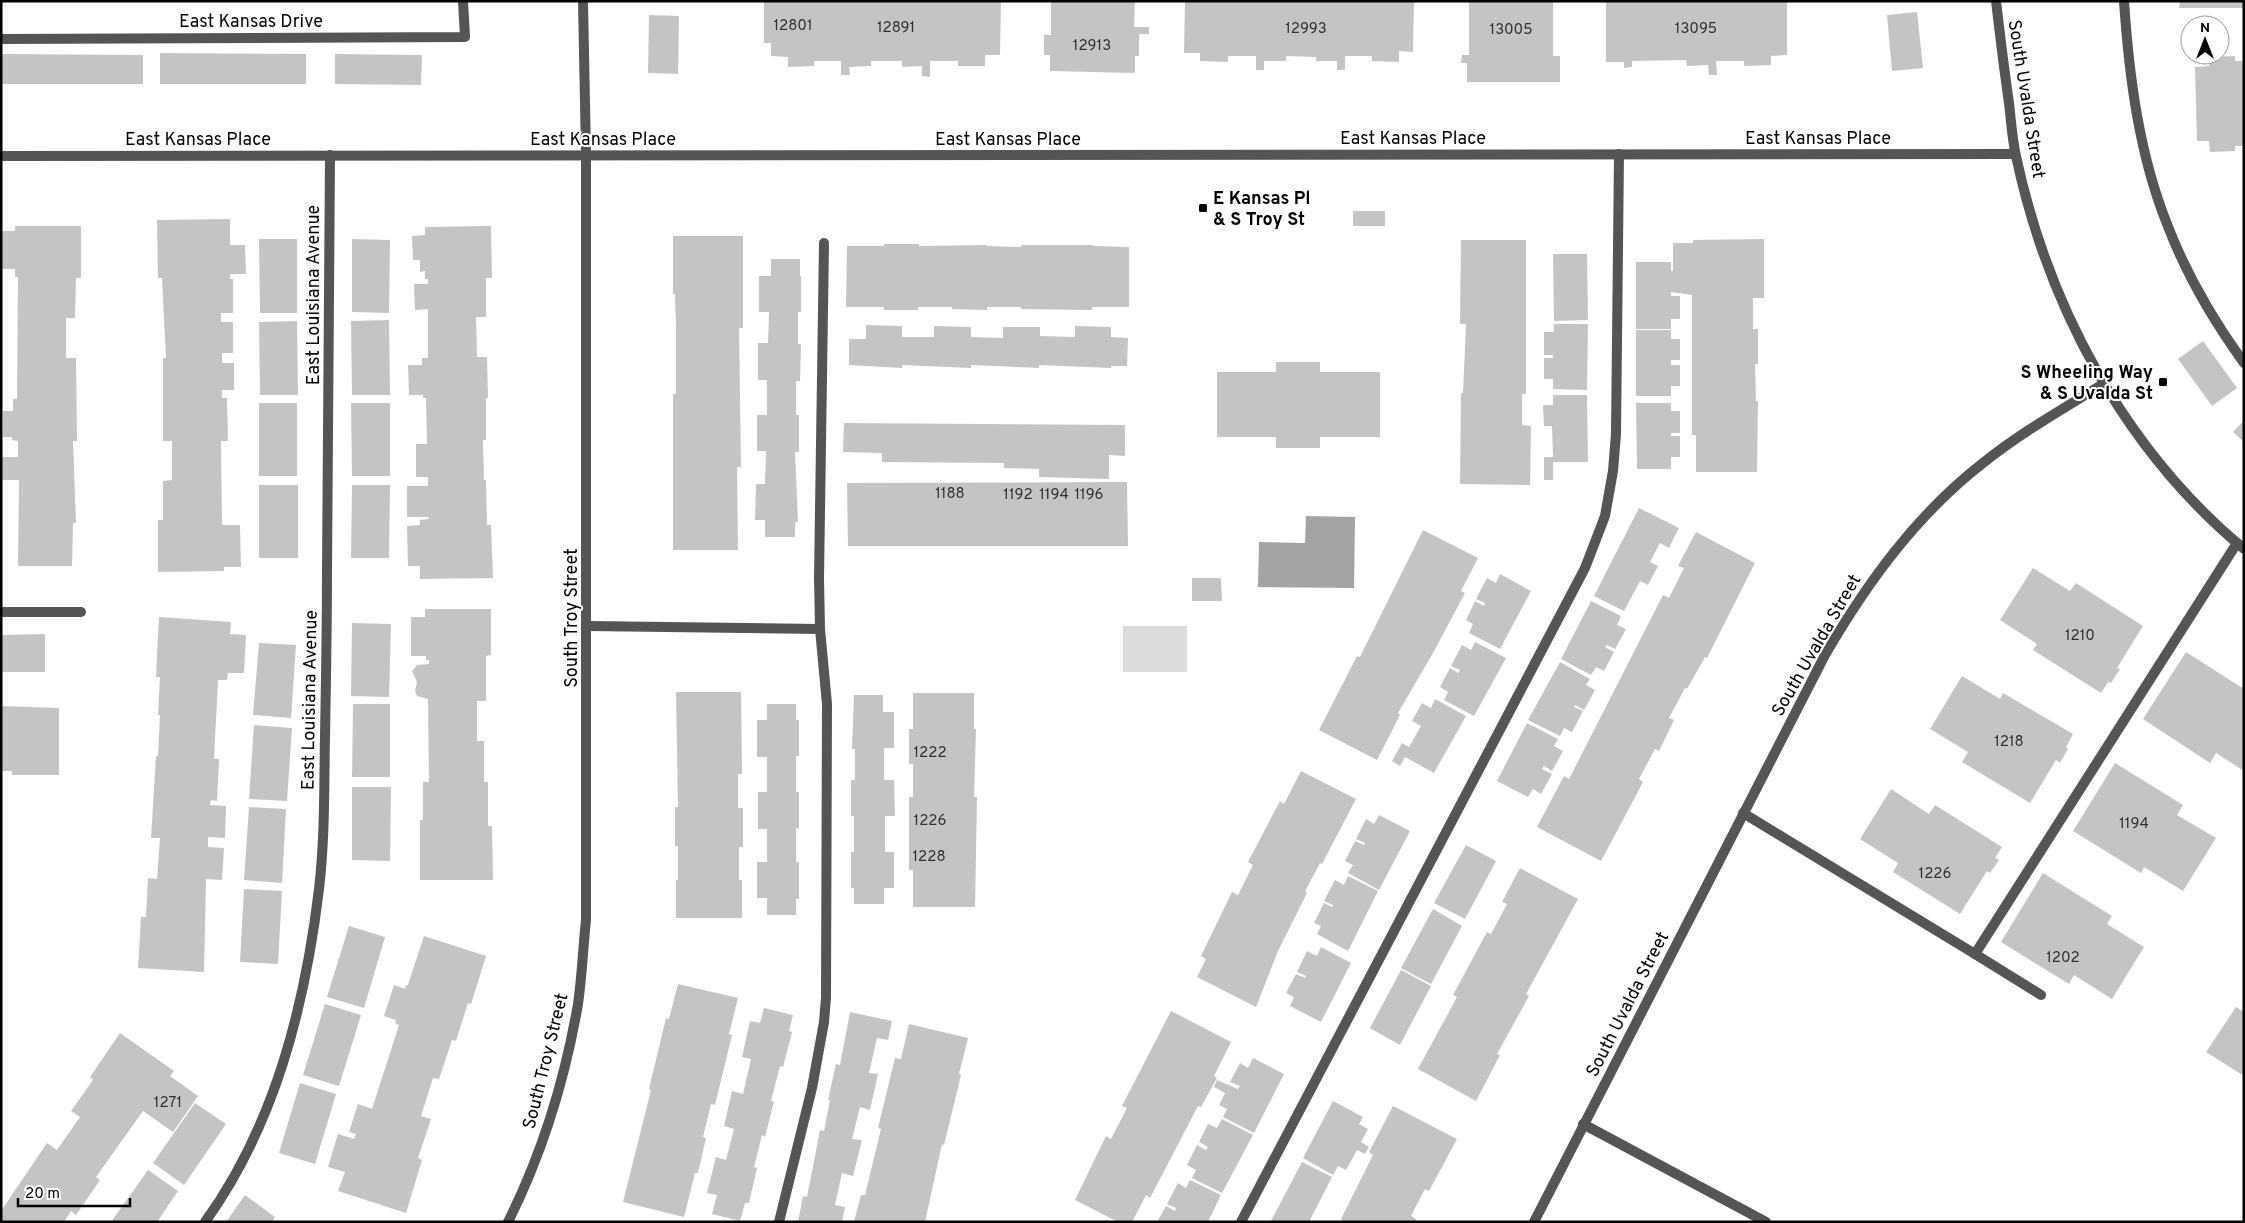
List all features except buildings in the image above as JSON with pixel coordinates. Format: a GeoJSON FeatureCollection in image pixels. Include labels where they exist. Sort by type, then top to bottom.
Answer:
{"type":"FeatureCollection","features":[{"type":"Feature","properties":{"kind":"street","name":"East Kansas Drive"},"geometry":{"type":"LineString","coordinates":[[1,39],[465,36],[463,1]]}},
{"type":"Feature","properties":{"kind":"street","name":"South Troy Street"},"geometry":{"type":"LineString","coordinates":[[508,1222],[534,1164],[551,1114],[568,1051],[578,1003],[586,920],[586,156],[582,1]]}},
{"type":"Feature","properties":{"kind":"street","name":"South Uvalda Street"},"geometry":{"type":"LineString","coordinates":[[1534,1222],[1830,647],[1866,589],[1894,551],[1947,494],[1982,463],[2042,422],[2104,384],[2087,355],[2049,269],[2016,154],[1996,1]]}},
{"type":"Feature","properties":{"kind":"street"},"geometry":{"type":"LineString","coordinates":[[2124,1],[2138,116],[2159,203],[2182,259],[2206,306],[2244,363]]}},
{"type":"Feature","properties":{"kind":"street"},"geometry":{"type":"LineString","coordinates":[[1241,1222],[1585,568],[1597,539],[1611,490],[1616,434],[1619,154]]}},
{"type":"Feature","properties":{"kind":"street","name":"East Kansas Place"},"geometry":{"type":"LineString","coordinates":[[1,156],[2016,154]]}},
{"type":"Feature","properties":{"kind":"street","name":"East Louisiana Avenue"},"geometry":{"type":"LineString","coordinates":[[205,1222],[249,1149],[265,1113],[292,1035],[306,980],[319,888],[323,835],[327,620],[330,156]]}},
{"type":"Feature","properties":{"kind":"street"},"geometry":{"type":"LineString","coordinates":[[779,1222],[812,1088],[824,1022],[826,998],[828,704],[820,629],[824,243]]}},
{"type":"Feature","properties":{"kind":"street"},"geometry":{"type":"LineString","coordinates":[[1975,954],[2240,546],[2177,483],[2130,424],[2104,384]]}},
{"type":"Feature","properties":{"kind":"street"},"geometry":{"type":"LineString","coordinates":[[1,612],[81,612]]}},
{"type":"Feature","properties":{"kind":"street"},"geometry":{"type":"LineString","coordinates":[[587,626],[820,629]]}},
{"type":"Feature","properties":{"kind":"street"},"geometry":{"type":"LineString","coordinates":[[1743,813],[2041,995]]}},
{"type":"Feature","properties":{"kind":"street"},"geometry":{"type":"LineString","coordinates":[[1583,1124],[1766,1222]]}},
{"type":"Feature","properties":{"kind":"shaded area"},"geometry":{"type":"Polygon","coordinates":[[[1306,516],[1355,517],[1354,588],[1258,587],[1259,542],[1305,543],[1306,516]]]}},
{"type":"Feature","properties":{"kind":"shaded area"},"geometry":{"type":"Polygon","coordinates":[[[1123,626],[1187,626],[1187,672],[1123,672],[1123,626]]]}},
{"type":"Feature","properties":{"kind":"place","name":"E Kansas Pl & S Troy St"},"geometry":{"type":"Point","coordinates":[1203,208]}},
{"type":"Feature","properties":{"kind":"place","name":"S Wheeling Way & S Uvalda St"},"geometry":{"type":"Point","coordinates":[2163,382]}}]}
